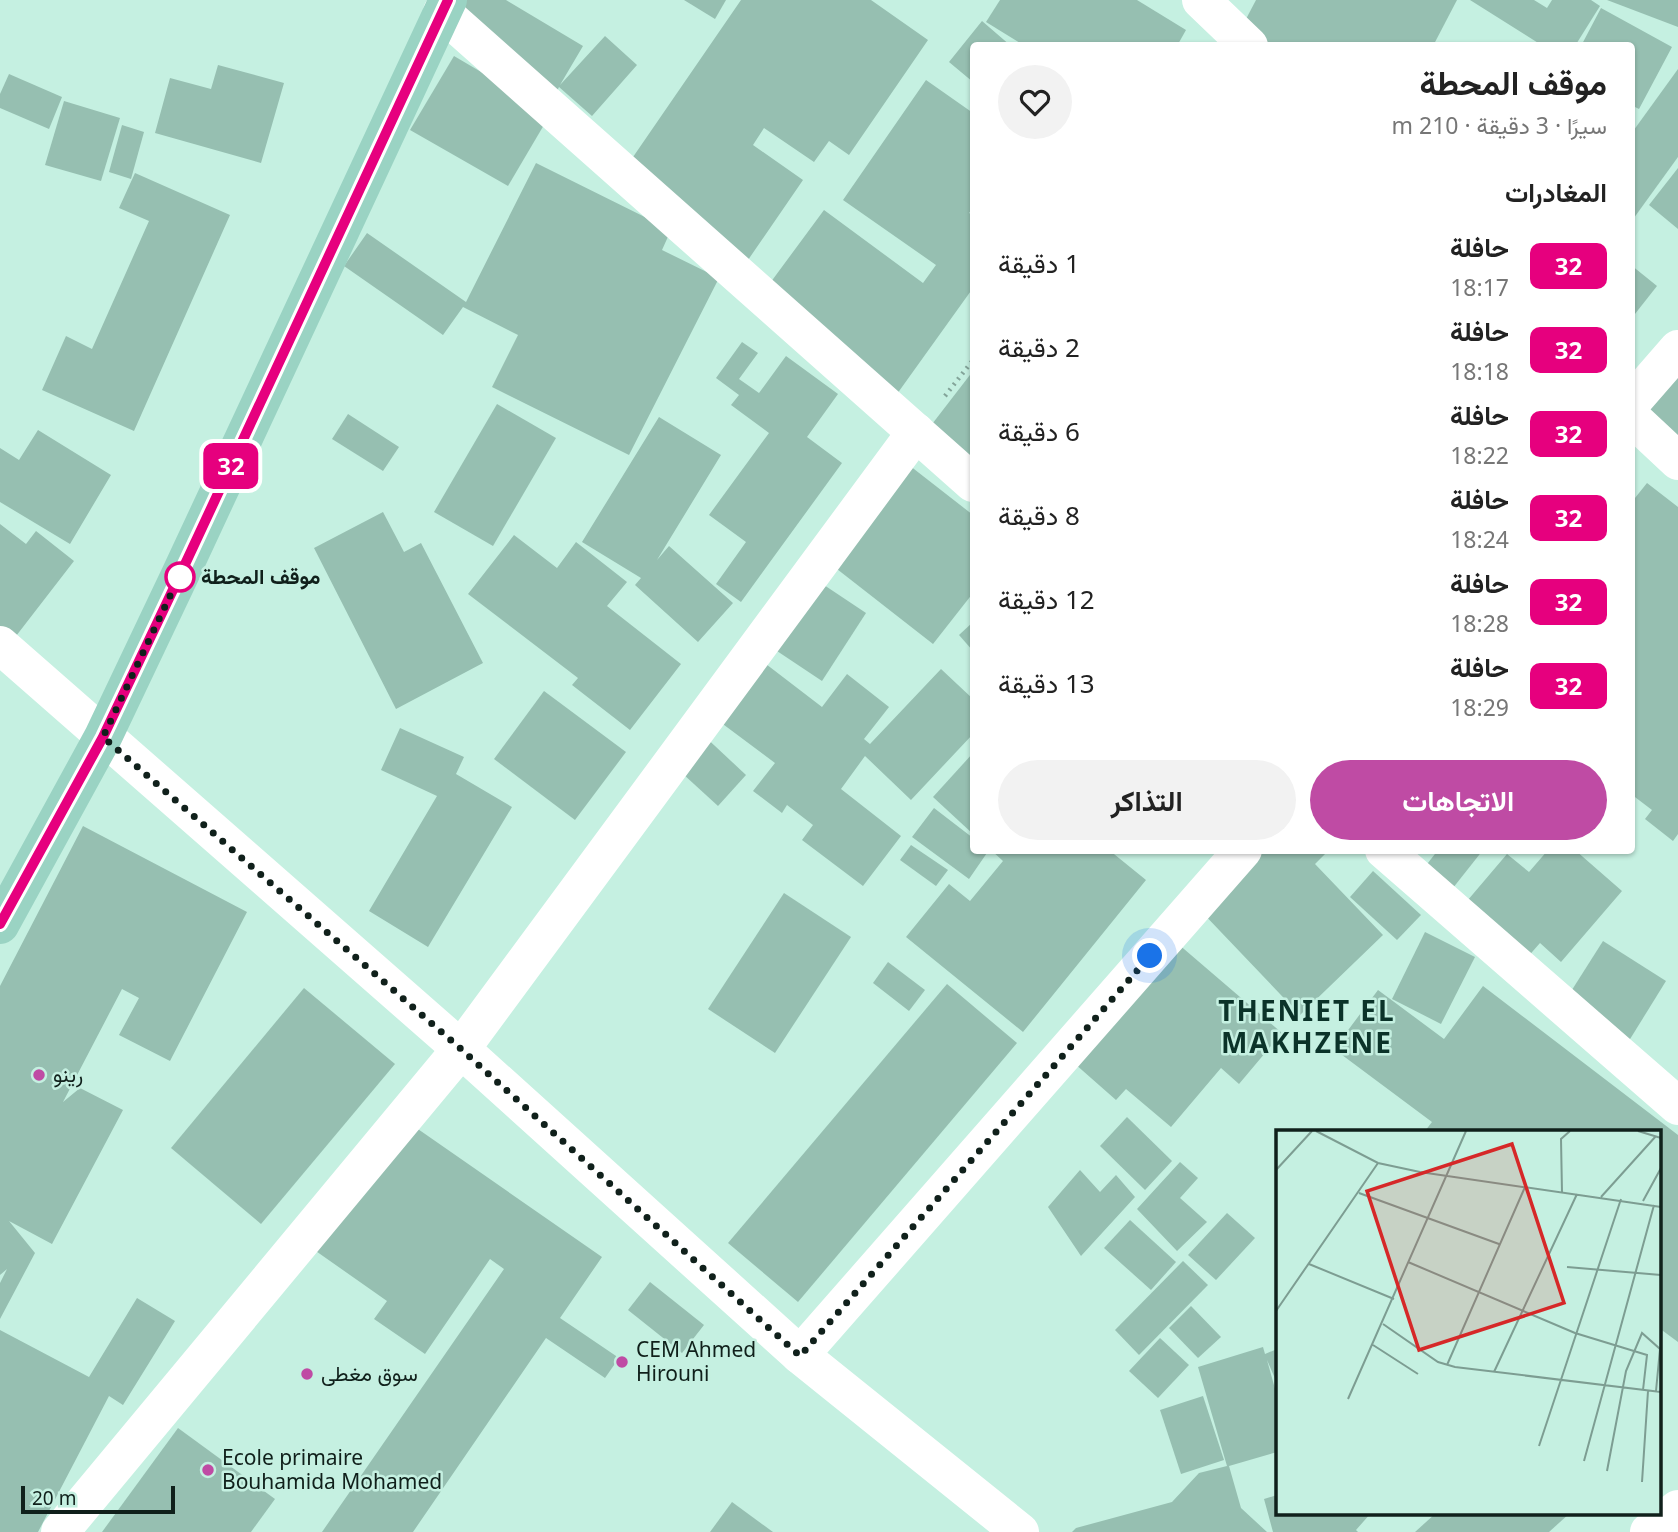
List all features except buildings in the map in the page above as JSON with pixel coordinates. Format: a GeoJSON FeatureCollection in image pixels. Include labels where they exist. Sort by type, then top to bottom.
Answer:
{"type":"FeatureCollection","features":[{"type":"Feature","properties":{"kind":"main road"},"geometry":{"type":"LineString","coordinates":[[0,925],[103,737],[445,6]]}},
{"type":"Feature","properties":{"kind":"street"},"geometry":{"type":"LineString","coordinates":[[1201,0],[1245,42]]}},
{"type":"Feature","properties":{"kind":"street"},"geometry":{"type":"LineString","coordinates":[[445,6],[970,480]]}},
{"type":"Feature","properties":{"kind":"street"},"geometry":{"type":"LineString","coordinates":[[1635,398],[1678,349]]}},
{"type":"Feature","properties":{"kind":"street"},"geometry":{"type":"LineString","coordinates":[[1635,421],[1678,461]]}},
{"type":"Feature","properties":{"kind":"street"},"geometry":{"type":"LineString","coordinates":[[60,1532],[461,1049],[916,432]]}},
{"type":"Feature","properties":{"kind":"street"},"geometry":{"type":"LineString","coordinates":[[0,645],[461,1049],[800,1356],[1020,1532]]}},
{"type":"Feature","properties":{"kind":"street"},"geometry":{"type":"LineString","coordinates":[[800,1356],[1239,854]]}},
{"type":"Feature","properties":{"kind":"street"},"geometry":{"type":"LineString","coordinates":[[1389,854],[1678,1106]]}},
{"type":"Feature","properties":{"kind":"street"},"geometry":{"type":"LineString","coordinates":[[1648,1532],[1678,1509]]}},
{"type":"Feature","properties":{"kind":"bus line","name":"32"},"geometry":{"type":"LineString","coordinates":[[0,924],[103,737],[448,0]]}},
{"type":"Feature","properties":{"kind":"place","name":"موقف المحطة"},"geometry":{"type":"Point","coordinates":[180,577]}},
{"type":"Feature","properties":{"kind":"place","name":"رينو"},"geometry":{"type":"Point","coordinates":[39,1075]}},
{"type":"Feature","properties":{"kind":"place","name":"CEM Ahmed Hirouni"},"geometry":{"type":"Point","coordinates":[622,1362]}},
{"type":"Feature","properties":{"kind":"place","name":"سوق مغطى"},"geometry":{"type":"Point","coordinates":[307,1374]}},
{"type":"Feature","properties":{"kind":"place","name":"Ecole primaire Bouhamida Mohamed"},"geometry":{"type":"Point","coordinates":[208,1470]}},
{"type":"Feature","properties":{"kind":"district","name":"THENIET EL MAKHZENE"},"geometry":{"type":"Point","coordinates":[1307,1027]}},
{"type":"Feature","properties":{"kind":"route"},"geometry":{"type":"LineString","coordinates":[[180,577],[103,737],[461,1049],[800,1356],[1150,956]]}}]}
